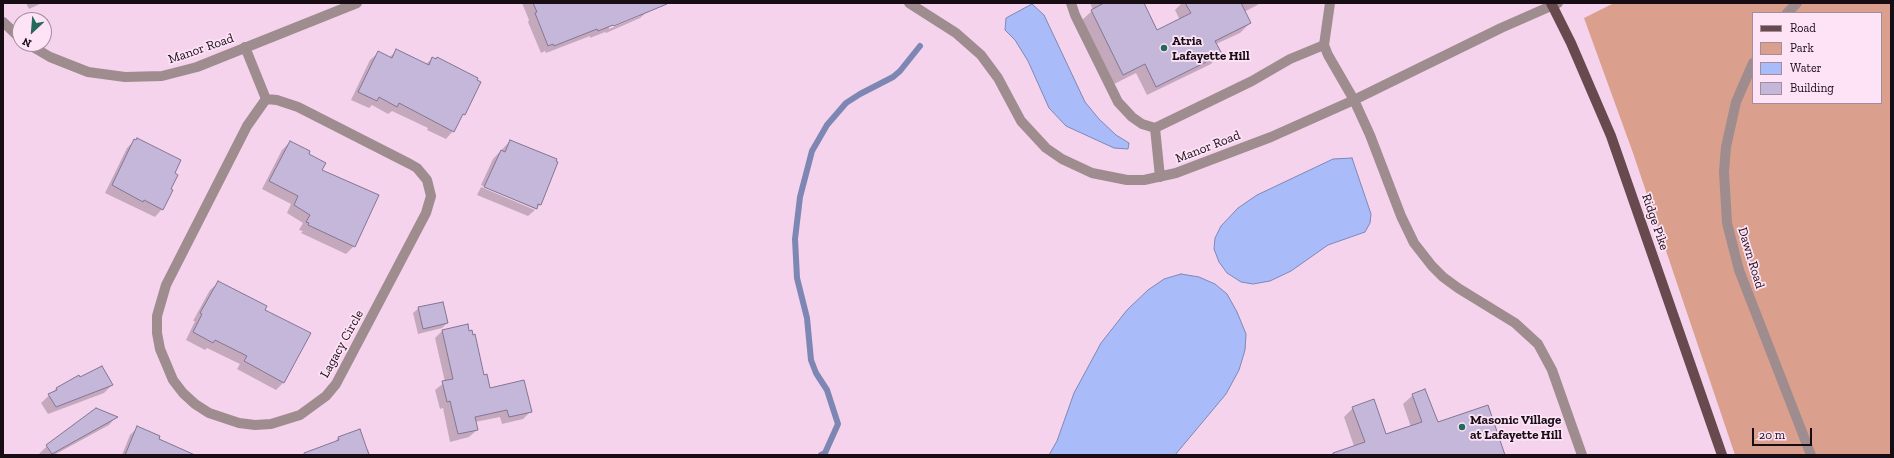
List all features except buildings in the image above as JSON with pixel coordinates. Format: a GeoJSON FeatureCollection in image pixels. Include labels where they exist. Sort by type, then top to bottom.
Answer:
{"type":"FeatureCollection","features":[{"type":"Feature","properties":{"kind":"main road","name":"Ridge Pike"},"geometry":{"type":"LineString","coordinates":[[1554,4],[1611,136],[1722,455]]}},
{"type":"Feature","properties":{"kind":"street","name":"Manor Road"},"geometry":{"type":"LineString","coordinates":[[42,52],[50,57],[88,72],[143,78],[179,72],[357,3]]}},
{"type":"Feature","properties":{"kind":"street","name":"Manor Road"},"geometry":{"type":"LineString","coordinates":[[909,3],[956,34],[981,55],[998,78],[1021,121],[1046,148],[1062,159],[1092,173],[1127,180],[1160,177],[1197,167],[1264,140],[1354,100],[1501,28],[1554,4]]}},
{"type":"Feature","properties":{"kind":"street"},"geometry":{"type":"LineString","coordinates":[[1071,3],[1075,15],[1118,102],[1132,117],[1142,124],[1155,128],[1252,81],[1290,59],[1324,45]]}},
{"type":"Feature","properties":{"kind":"street"},"geometry":{"type":"LineString","coordinates":[[1330,3],[1324,45],[1328,56],[1354,100],[1370,135],[1401,216],[1414,243],[1432,266],[1443,277],[1515,323],[1538,344],[1552,370],[1582,455]]}},
{"type":"Feature","properties":{"kind":"street"},"geometry":{"type":"LineString","coordinates":[[1788,12],[1797,3]]}},
{"type":"Feature","properties":{"kind":"street"},"geometry":{"type":"LineString","coordinates":[[3,22],[12,30]]}},
{"type":"Feature","properties":{"kind":"street"},"geometry":{"type":"LineString","coordinates":[[245,47],[266,99]]}},
{"type":"Feature","properties":{"kind":"street","name":"Dawn Road"},"geometry":{"type":"LineString","coordinates":[[1752,65],[1736,102],[1726,147],[1724,172],[1727,223],[1739,270],[1811,455]]}},
{"type":"Feature","properties":{"kind":"street","name":"Lagacy Circle"},"geometry":{"type":"LineString","coordinates":[[266,99],[277,100],[298,107],[417,168],[427,180],[431,196],[426,213],[336,384],[326,396],[300,415],[270,424],[255,425],[239,423],[209,413],[195,404],[183,393],[173,380],[160,349],[157,333],[157,316],[166,284],[247,126],[266,99]]}},
{"type":"Feature","properties":{"kind":"street"},"geometry":{"type":"LineString","coordinates":[[1155,128],[1160,177]]}},
{"type":"Feature","properties":{"kind":"green space"},"geometry":{"type":"Polygon","coordinates":[[[1614,3],[1891,3],[1891,455],[1735,455],[1633,153],[1584,18],[1614,3]]]}},
{"type":"Feature","properties":{"kind":"water"},"geometry":{"type":"Polygon","coordinates":[[[1032,4],[1044,15],[1085,102],[1099,119],[1116,135],[1129,143],[1128,149],[1114,148],[1066,126],[1049,108],[1028,61],[1015,40],[1005,30],[1006,18],[1032,4]]]}},
{"type":"Feature","properties":{"kind":"water"},"geometry":{"type":"Polygon","coordinates":[[[1352,158],[1371,214],[1370,223],[1365,232],[1328,245],[1291,271],[1270,281],[1253,284],[1241,282],[1227,273],[1219,262],[1214,249],[1215,238],[1221,226],[1238,208],[1257,195],[1333,159],[1352,158]]]}},
{"type":"Feature","properties":{"kind":"water"},"geometry":{"type":"Polygon","coordinates":[[[1181,274],[1199,277],[1215,284],[1227,294],[1237,312],[1246,334],[1245,350],[1239,370],[1226,394],[1175,455],[1049,455],[1057,441],[1074,393],[1101,343],[1127,310],[1148,290],[1164,279],[1181,274]]]}},
{"type":"Feature","properties":{"kind":"waterway"},"geometry":{"type":"LineString","coordinates":[[821,455],[825,453],[838,424],[827,390],[816,373],[811,360],[807,318],[797,278],[795,239],[800,197],[812,151],[827,125],[846,103],[893,77],[900,71],[920,46]]}},
{"type":"Feature","properties":{"kind":"place","name":"Atria Lafayette Hill"},"geometry":{"type":"Point","coordinates":[1164,48]}},
{"type":"Feature","properties":{"kind":"place","name":"Masonic Village at Lafayette Hill"},"geometry":{"type":"Point","coordinates":[1462,427]}}]}
